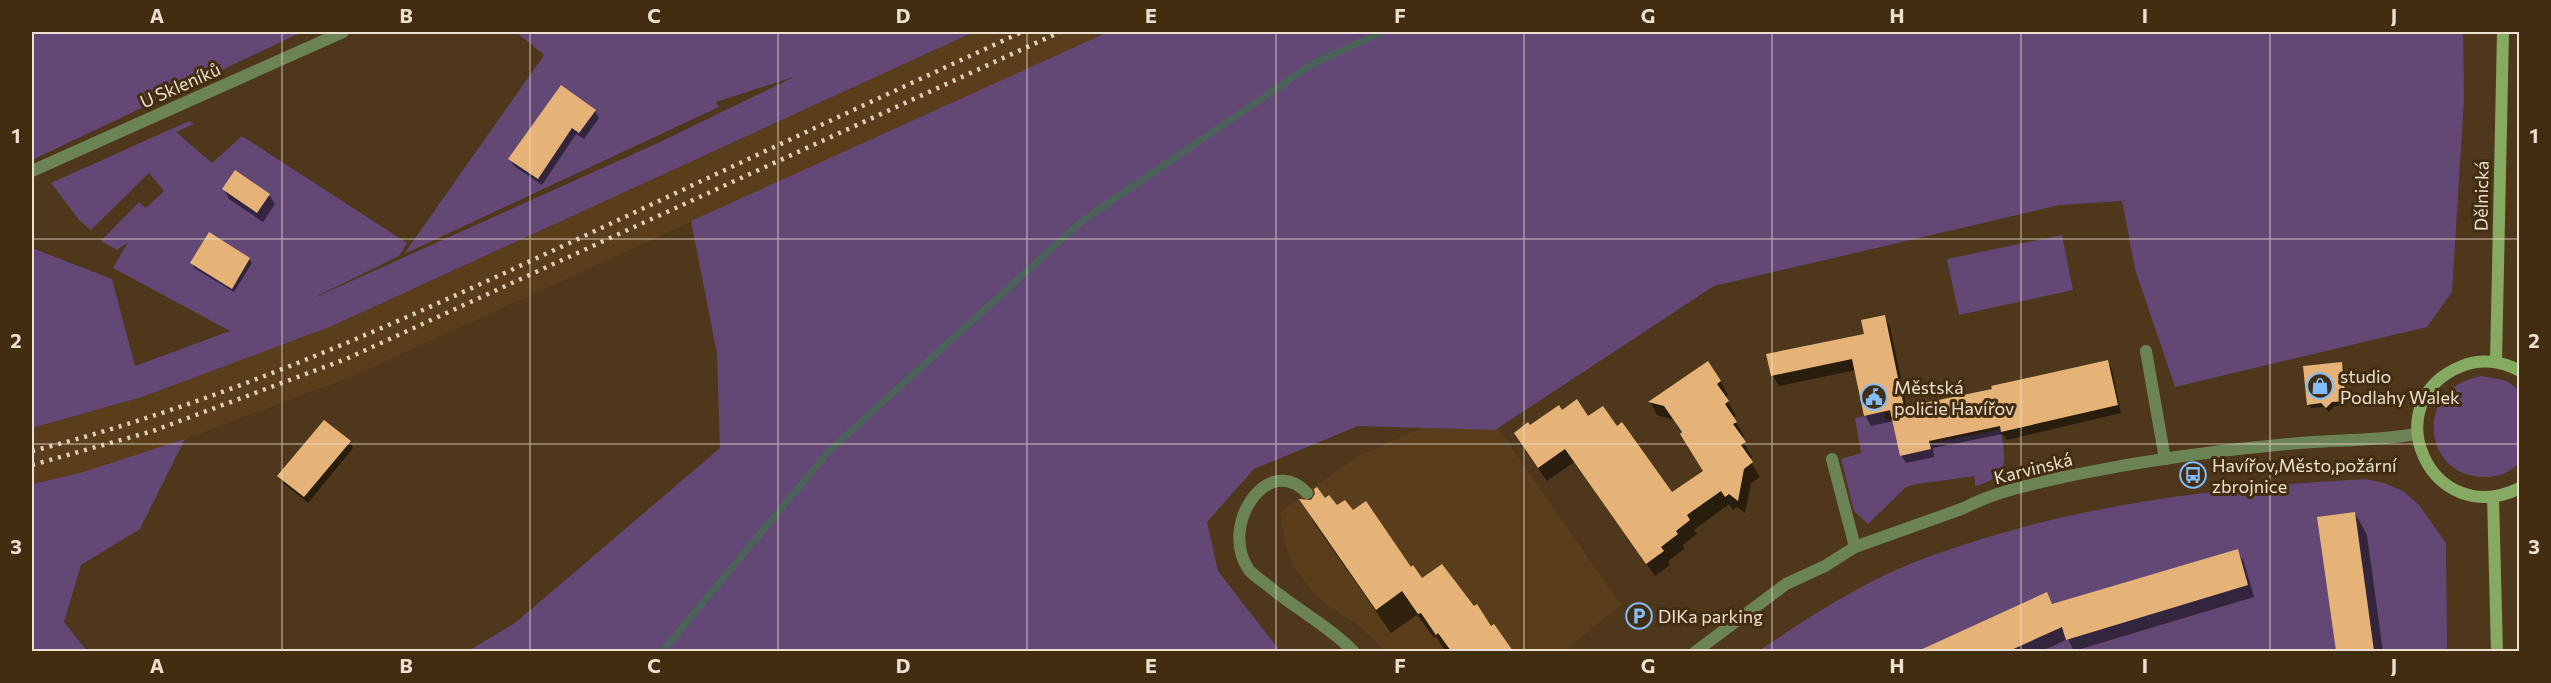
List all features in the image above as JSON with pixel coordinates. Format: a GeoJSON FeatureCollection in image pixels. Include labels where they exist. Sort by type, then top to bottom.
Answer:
{"type":"FeatureCollection","features":[{"type":"Feature","properties":{"kind":"street","name":"U Skleníků"},"geometry":{"type":"LineString","coordinates":[[32,171],[343,32]]}},
{"type":"Feature","properties":{"kind":"street","name":"Dělnická"},"geometry":{"type":"LineString","coordinates":[[2496,362],[2503,32]]}},
{"type":"Feature","properties":{"kind":"street"},"geometry":{"type":"LineString","coordinates":[[2146,351],[2165,459]]}},
{"type":"Feature","properties":{"kind":"street"},"geometry":{"type":"LineString","coordinates":[[2520,371],[2496,362],[2481,361],[2452,370],[2429,390],[2422,404],[2417,434],[2424,460],[2442,482],[2466,495],[2493,497],[2520,488]]}},
{"type":"Feature","properties":{"kind":"street","name":"Karvinská"},"geometry":{"type":"LineString","coordinates":[[1695,651],[1786,584],[1826,566],[1855,547],[1964,508],[1978,500],[2051,480],[2165,459],[2312,442],[2379,440],[2417,434]]}},
{"type":"Feature","properties":{"kind":"street"},"geometry":{"type":"LineString","coordinates":[[1832,459],[1855,547]]}},
{"type":"Feature","properties":{"kind":"street"},"geometry":{"type":"LineString","coordinates":[[1307,493],[1300,486],[1283,480],[1264,486],[1245,507],[1237,537],[1249,569],[1354,651]]}},
{"type":"Feature","properties":{"kind":"street"},"geometry":{"type":"LineString","coordinates":[[2493,497],[2497,651]]}},
{"type":"Feature","properties":{"kind":"shaded area"},"geometry":{"type":"Polygon","coordinates":[[[32,32],[302,32],[32,160],[32,32]]]}},
{"type":"Feature","properties":{"kind":"shaded area"},"geometry":{"type":"Polygon","coordinates":[[[516,32],[974,32],[332,326],[142,397],[32,428],[32,248],[112,279],[135,366],[230,331],[113,268],[128,242],[117,250],[101,241],[139,202],[146,208],[164,191],[149,173],[91,230],[80,221],[51,183],[189,121],[194,124],[176,132],[212,163],[242,136],[407,243],[399,256],[307,301],[660,142],[794,77],[716,102],[719,107],[404,254],[544,55],[516,32]]]}},
{"type":"Feature","properties":{"kind":"shaded area"},"geometry":{"type":"Polygon","coordinates":[[[974,32],[1108,32],[353,376],[159,449],[80,473],[32,484],[32,428],[142,397],[332,326],[974,32]]]}},
{"type":"Feature","properties":{"kind":"shaded area"},"geometry":{"type":"Polygon","coordinates":[[[1108,32],[2463,32],[2464,99],[2452,292],[2427,327],[2175,387],[2135,269],[2122,201],[2060,205],[1714,286],[1495,430],[1358,426],[1254,469],[1207,522],[1218,571],[1280,651],[468,651],[515,623],[720,448],[717,354],[691,221],[1108,32]]]}},
{"type":"Feature","properties":{"kind":"shaded area"},"geometry":{"type":"Polygon","coordinates":[[[2062,235],[2073,290],[1959,315],[1947,259],[2062,235]]]}},
{"type":"Feature","properties":{"kind":"shaded area"},"geometry":{"type":"Polygon","coordinates":[[[2482,376],[2507,381],[2519,390],[2519,463],[2500,475],[2491,477],[2465,474],[2449,464],[2438,449],[2434,431],[2436,413],[2444,397],[2459,384],[2482,376]]]}},
{"type":"Feature","properties":{"kind":"shaded area"},"geometry":{"type":"Polygon","coordinates":[[[1884,412],[1885,420],[1892,419],[1931,449],[1930,444],[1940,442],[1940,439],[1942,441],[1998,430],[2000,426],[2004,447],[2004,464],[2001,471],[1996,477],[1975,486],[1975,476],[1906,487],[1868,524],[1854,511],[1841,459],[1861,453],[1855,418],[1884,412]]]}},
{"type":"Feature","properties":{"kind":"shaded area"},"geometry":{"type":"Polygon","coordinates":[[[1421,428],[1495,430],[1498,428],[1621,605],[1564,651],[1386,651],[1356,623],[1329,607],[1315,595],[1294,567],[1286,548],[1280,512],[1356,457],[1421,428]]]}},
{"type":"Feature","properties":{"kind":"shaded area"},"geometry":{"type":"Polygon","coordinates":[[[185,439],[140,529],[81,565],[64,622],[87,651],[32,651],[32,484],[80,473],[185,439]]]}},
{"type":"Feature","properties":{"kind":"shaded area"},"geometry":{"type":"Polygon","coordinates":[[[2365,479],[2384,483],[2403,491],[2419,505],[2446,543],[2447,651],[1757,652],[1861,587],[1905,566],[1981,539],[2089,512],[2199,493],[2365,479]]]}},
{"type":"Feature","properties":{"kind":"building"},"geometry":{"type":"Polygon","coordinates":[[[561,85],[596,110],[579,133],[572,128],[538,179],[508,159],[561,85]]]}},
{"type":"Feature","properties":{"kind":"building"},"geometry":{"type":"Polygon","coordinates":[[[235,170],[270,194],[257,213],[222,189],[235,170]]]}},
{"type":"Feature","properties":{"kind":"building"},"geometry":{"type":"Polygon","coordinates":[[[209,232],[250,258],[232,289],[190,263],[209,232]]]}},
{"type":"Feature","properties":{"kind":"building"},"geometry":{"type":"Polygon","coordinates":[[[1885,315],[1904,407],[1864,416],[1852,359],[1771,376],[1766,354],[1864,334],[1861,320],[1885,315]]]}},
{"type":"Feature","properties":{"kind":"building"},"geometry":{"type":"Polygon","coordinates":[[[2108,360],[2118,405],[2001,432],[2000,426],[1929,441],[1931,449],[1900,456],[1890,410],[1992,389],[1991,386],[2108,360]]]}},
{"type":"Feature","properties":{"kind":"building"},"geometry":{"type":"Polygon","coordinates":[[[1708,361],[1721,381],[1717,384],[1729,401],[1725,404],[1737,422],[1733,424],[1746,442],[1741,445],[1753,462],[1744,469],[1738,501],[1729,494],[1725,497],[1721,491],[1687,515],[1690,520],[1676,531],[1678,534],[1661,547],[1664,551],[1646,564],[1565,449],[1538,468],[1514,433],[1528,422],[1530,425],[1559,405],[1562,410],[1577,399],[1588,416],[1603,406],[1617,426],[1622,422],[1672,492],[1703,471],[1680,434],[1682,432],[1664,406],[1648,402],[1708,361]]]}},
{"type":"Feature","properties":{"kind":"building"},"geometry":{"type":"Polygon","coordinates":[[[2342,362],[2346,401],[2332,402],[2326,408],[2321,403],[2307,405],[2303,366],[2342,362]]]}},
{"type":"Feature","properties":{"kind":"building"},"geometry":{"type":"Polygon","coordinates":[[[324,420],[351,441],[304,497],[277,476],[324,420]]]}},
{"type":"Feature","properties":{"kind":"building"},"geometry":{"type":"Polygon","coordinates":[[[1317,487],[1325,498],[1329,495],[1337,505],[1345,500],[1353,510],[1366,501],[1411,567],[1413,565],[1422,578],[1442,564],[1474,606],[1477,604],[1491,626],[1494,624],[1513,651],[1451,651],[1438,633],[1436,635],[1421,613],[1418,614],[1402,591],[1376,610],[1299,499],[1311,500],[1315,494],[1314,489],[1317,487]]]}},
{"type":"Feature","properties":{"kind":"building"},"geometry":{"type":"Polygon","coordinates":[[[2355,512],[2374,651],[2336,651],[2317,517],[2355,512]]]}},
{"type":"Feature","properties":{"kind":"building"},"geometry":{"type":"Polygon","coordinates":[[[2238,549],[2248,585],[2066,640],[2062,627],[2009,651],[1918,651],[2047,592],[2052,604],[2238,549]]]}},
{"type":"Feature","properties":{"kind":"waterway"},"geometry":{"type":"LineString","coordinates":[[662,652],[829,451],[1082,221],[1314,63],[1382,32]]}},
{"type":"Feature","properties":{"kind":"railway"},"geometry":{"type":"LineString","coordinates":[[32,451],[173,409],[311,358],[446,300],[1022,32]]}},
{"type":"Feature","properties":{"kind":"railway"},"geometry":{"type":"LineString","coordinates":[[32,465],[153,431],[346,359],[1060,32]]}},
{"type":"Feature","properties":{"kind":"place","name":"studio Podlahy Walek"},"geometry":{"type":"Point","coordinates":[2320,386]}},
{"type":"Feature","properties":{"kind":"place","name":"Městská policie Havířov"},"geometry":{"type":"Point","coordinates":[1874,397]}},
{"type":"Feature","properties":{"kind":"place","name":"Havířov,Město,požární zbrojnice"},"geometry":{"type":"Point","coordinates":[2193,475]}},
{"type":"Feature","properties":{"kind":"place","name":"DIKa parking"},"geometry":{"type":"Point","coordinates":[1639,616]}}]}
